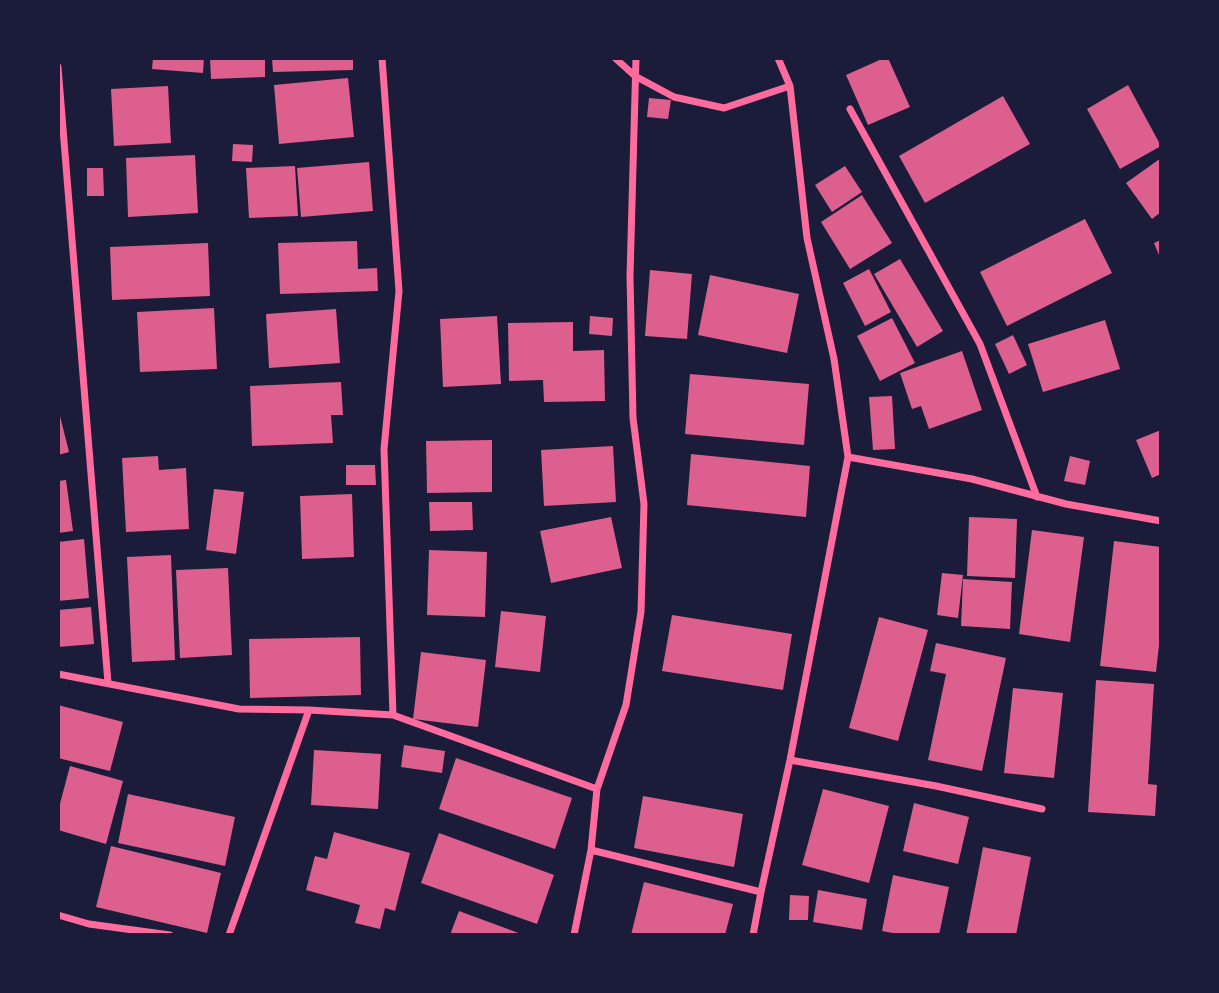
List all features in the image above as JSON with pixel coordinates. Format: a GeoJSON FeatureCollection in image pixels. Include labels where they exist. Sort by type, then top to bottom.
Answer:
{"type":"FeatureCollection","features":[{"type":"Feature","properties":{"kind":"street"},"geometry":{"type":"LineString","coordinates":[[382,58],[399,291],[384,449],[393,715]]}},
{"type":"Feature","properties":{"kind":"street"},"geometry":{"type":"LineString","coordinates":[[615,58],[635,76],[674,97],[724,108],[790,86]]}},
{"type":"Feature","properties":{"kind":"street"},"geometry":{"type":"LineString","coordinates":[[574,935],[591,850],[597,789],[626,705],[641,611],[644,504],[633,418],[630,276],[636,58]]}},
{"type":"Feature","properties":{"kind":"street"},"geometry":{"type":"LineString","coordinates":[[753,935],[790,760],[848,457],[834,359],[807,238],[790,86],[778,58]]}},
{"type":"Feature","properties":{"kind":"street"},"geometry":{"type":"LineString","coordinates":[[58,67],[108,683]]}},
{"type":"Feature","properties":{"kind":"street"},"geometry":{"type":"LineString","coordinates":[[850,109],[980,344],[1037,497]]}},
{"type":"Feature","properties":{"kind":"street"},"geometry":{"type":"LineString","coordinates":[[848,457],[972,479],[1066,504],[1161,521]]}},
{"type":"Feature","properties":{"kind":"street"},"geometry":{"type":"LineString","coordinates":[[58,674],[239,709],[393,715],[597,789]]}},
{"type":"Feature","properties":{"kind":"street"},"geometry":{"type":"LineString","coordinates":[[229,935],[309,710]]}},
{"type":"Feature","properties":{"kind":"street"},"geometry":{"type":"LineString","coordinates":[[790,760],[936,786],[1042,809]]}},
{"type":"Feature","properties":{"kind":"street"},"geometry":{"type":"LineString","coordinates":[[591,850],[761,892]]}},
{"type":"Feature","properties":{"kind":"street"},"geometry":{"type":"LineString","coordinates":[[58,915],[89,924],[170,935]]}},
{"type":"Feature","properties":{"kind":"building"},"geometry":{"type":"Polygon","coordinates":[[[153,58],[204,58],[203,73],[152,69],[153,58]]]}},
{"type":"Feature","properties":{"kind":"building"},"geometry":{"type":"Polygon","coordinates":[[[210,58],[265,58],[265,77],[211,79],[210,58]]]}},
{"type":"Feature","properties":{"kind":"building"},"geometry":{"type":"Polygon","coordinates":[[[272,58],[353,58],[353,70],[273,72],[272,58]]]}},
{"type":"Feature","properties":{"kind":"building"},"geometry":{"type":"Polygon","coordinates":[[[888,58],[910,107],[868,125],[846,75],[888,58]]]}},
{"type":"Feature","properties":{"kind":"building"},"geometry":{"type":"Polygon","coordinates":[[[348,78],[354,137],[279,144],[274,85],[348,78]]]}},
{"type":"Feature","properties":{"kind":"building"},"geometry":{"type":"Polygon","coordinates":[[[1128,85],[1161,146],[1120,169],[1087,109],[1128,85]]]}},
{"type":"Feature","properties":{"kind":"building"},"geometry":{"type":"Polygon","coordinates":[[[168,86],[171,143],[114,146],[111,89],[168,86]]]}},
{"type":"Feature","properties":{"kind":"building"},"geometry":{"type":"Polygon","coordinates":[[[1003,96],[1030,144],[925,203],[899,156],[1003,96]]]}},
{"type":"Feature","properties":{"kind":"building"},"geometry":{"type":"Polygon","coordinates":[[[649,98],[671,100],[668,119],[647,117],[649,98]]]}},
{"type":"Feature","properties":{"kind":"building"},"geometry":{"type":"Polygon","coordinates":[[[233,144],[253,145],[252,162],[232,161],[233,144]]]}},
{"type":"Feature","properties":{"kind":"building"},"geometry":{"type":"Polygon","coordinates":[[[195,155],[198,213],[128,217],[126,158],[195,155]]]}},
{"type":"Feature","properties":{"kind":"building"},"geometry":{"type":"Polygon","coordinates":[[[1161,158],[1161,212],[1152,219],[1126,183],[1161,158]]]}},
{"type":"Feature","properties":{"kind":"building"},"geometry":{"type":"Polygon","coordinates":[[[369,162],[373,211],[301,217],[297,168],[369,162]]]}},
{"type":"Feature","properties":{"kind":"building"},"geometry":{"type":"Polygon","coordinates":[[[295,166],[298,216],[249,218],[246,168],[295,166]]]}},
{"type":"Feature","properties":{"kind":"building"},"geometry":{"type":"Polygon","coordinates":[[[845,166],[862,192],[832,212],[815,185],[845,166]]]}},
{"type":"Feature","properties":{"kind":"building"},"geometry":{"type":"Polygon","coordinates":[[[87,168],[103,168],[104,196],[87,196],[87,168]]]}},
{"type":"Feature","properties":{"kind":"building"},"geometry":{"type":"Polygon","coordinates":[[[862,195],[892,243],[850,269],[821,222],[862,195]]]}},
{"type":"Feature","properties":{"kind":"building"},"geometry":{"type":"Polygon","coordinates":[[[1085,219],[1112,273],[1007,326],[980,272],[1085,219]]]}},
{"type":"Feature","properties":{"kind":"building"},"geometry":{"type":"Polygon","coordinates":[[[1161,240],[1161,260],[1154,243],[1161,240]]]}},
{"type":"Feature","properties":{"kind":"building"},"geometry":{"type":"Polygon","coordinates":[[[357,241],[358,269],[377,268],[378,291],[280,294],[278,243],[357,241]]]}},
{"type":"Feature","properties":{"kind":"building"},"geometry":{"type":"Polygon","coordinates":[[[208,243],[210,296],[112,300],[110,247],[208,243]]]}},
{"type":"Feature","properties":{"kind":"building"},"geometry":{"type":"Polygon","coordinates":[[[900,259],[943,331],[917,347],[874,274],[900,259]]]}},
{"type":"Feature","properties":{"kind":"building"},"geometry":{"type":"Polygon","coordinates":[[[869,269],[891,312],[865,326],[843,283],[869,269]]]}},
{"type":"Feature","properties":{"kind":"building"},"geometry":{"type":"Polygon","coordinates":[[[650,270],[692,274],[687,339],[645,336],[650,270]]]}},
{"type":"Feature","properties":{"kind":"building"},"geometry":{"type":"Polygon","coordinates":[[[710,275],[799,294],[787,353],[698,335],[710,275]]]}},
{"type":"Feature","properties":{"kind":"building"},"geometry":{"type":"Polygon","coordinates":[[[214,308],[217,369],[140,372],[137,312],[214,308]]]}},
{"type":"Feature","properties":{"kind":"building"},"geometry":{"type":"Polygon","coordinates":[[[336,309],[340,363],[269,368],[266,314],[336,309]]]}},
{"type":"Feature","properties":{"kind":"building"},"geometry":{"type":"Polygon","coordinates":[[[497,316],[501,384],[443,387],[440,319],[497,316]]]}},
{"type":"Feature","properties":{"kind":"building"},"geometry":{"type":"Polygon","coordinates":[[[590,316],[613,318],[612,336],[589,334],[590,316]]]}},
{"type":"Feature","properties":{"kind":"building"},"geometry":{"type":"Polygon","coordinates":[[[892,318],[915,363],[880,381],[857,336],[892,318]]]}},
{"type":"Feature","properties":{"kind":"building"},"geometry":{"type":"Polygon","coordinates":[[[1105,320],[1120,369],[1043,392],[1028,344],[1105,320]]]}},
{"type":"Feature","properties":{"kind":"building"},"geometry":{"type":"Polygon","coordinates":[[[573,322],[573,351],[604,350],[605,401],[544,402],[543,380],[509,381],[508,323],[573,322]]]}},
{"type":"Feature","properties":{"kind":"building"},"geometry":{"type":"Polygon","coordinates":[[[1013,335],[1027,365],[1009,374],[995,344],[1013,335]]]}},
{"type":"Feature","properties":{"kind":"building"},"geometry":{"type":"Polygon","coordinates":[[[962,351],[982,410],[929,429],[921,406],[912,409],[900,373],[962,351]]]}},
{"type":"Feature","properties":{"kind":"building"},"geometry":{"type":"Polygon","coordinates":[[[690,374],[809,384],[804,445],[685,434],[690,374]]]}},
{"type":"Feature","properties":{"kind":"building"},"geometry":{"type":"Polygon","coordinates":[[[341,382],[343,415],[331,415],[333,443],[252,446],[250,386],[341,382]]]}},
{"type":"Feature","properties":{"kind":"building"},"geometry":{"type":"Polygon","coordinates":[[[892,396],[895,449],[873,450],[869,397],[892,396]]]}},
{"type":"Feature","properties":{"kind":"building"},"geometry":{"type":"Polygon","coordinates":[[[58,408],[69,452],[58,455],[58,408]]]}},
{"type":"Feature","properties":{"kind":"building"},"geometry":{"type":"Polygon","coordinates":[[[1161,430],[1161,474],[1152,478],[1136,440],[1161,430]]]}},
{"type":"Feature","properties":{"kind":"building"},"geometry":{"type":"Polygon","coordinates":[[[492,440],[492,492],[427,493],[426,441],[492,440]]]}},
{"type":"Feature","properties":{"kind":"building"},"geometry":{"type":"Polygon","coordinates":[[[613,446],[616,502],[544,506],[541,450],[613,446]]]}},
{"type":"Feature","properties":{"kind":"building"},"geometry":{"type":"Polygon","coordinates":[[[691,454],[810,466],[806,517],[687,505],[691,454]]]}},
{"type":"Feature","properties":{"kind":"building"},"geometry":{"type":"Polygon","coordinates":[[[158,456],[159,470],[186,468],[189,529],[126,532],[122,458],[158,456]]]}},
{"type":"Feature","properties":{"kind":"building"},"geometry":{"type":"Polygon","coordinates":[[[1070,456],[1090,461],[1085,485],[1064,481],[1070,456]]]}},
{"type":"Feature","properties":{"kind":"building"},"geometry":{"type":"Polygon","coordinates":[[[346,465],[375,465],[376,485],[346,485],[346,465]]]}},
{"type":"Feature","properties":{"kind":"building"},"geometry":{"type":"Polygon","coordinates":[[[66,480],[73,531],[58,533],[58,481],[66,480]]]}},
{"type":"Feature","properties":{"kind":"building"},"geometry":{"type":"Polygon","coordinates":[[[214,489],[244,492],[236,554],[206,550],[214,489]]]}},
{"type":"Feature","properties":{"kind":"building"},"geometry":{"type":"Polygon","coordinates":[[[352,494],[354,557],[302,559],[300,496],[352,494]]]}},
{"type":"Feature","properties":{"kind":"building"},"geometry":{"type":"Polygon","coordinates":[[[429,502],[472,502],[473,530],[430,531],[429,502]]]}},
{"type":"Feature","properties":{"kind":"building"},"geometry":{"type":"Polygon","coordinates":[[[611,517],[622,568],[551,583],[540,531],[611,517]]]}},
{"type":"Feature","properties":{"kind":"building"},"geometry":{"type":"Polygon","coordinates":[[[969,517],[1017,519],[1015,578],[967,576],[969,517]]]}},
{"type":"Feature","properties":{"kind":"building"},"geometry":{"type":"Polygon","coordinates":[[[1032,530],[1084,537],[1070,642],[1019,634],[1032,530]]]}},
{"type":"Feature","properties":{"kind":"building"},"geometry":{"type":"Polygon","coordinates":[[[84,539],[89,598],[58,601],[58,542],[84,539]]]}},
{"type":"Feature","properties":{"kind":"building"},"geometry":{"type":"Polygon","coordinates":[[[1114,541],[1161,547],[1161,627],[1156,672],[1100,666],[1114,541]]]}},
{"type":"Feature","properties":{"kind":"building"},"geometry":{"type":"Polygon","coordinates":[[[429,550],[487,552],[485,617],[427,615],[429,550]]]}},
{"type":"Feature","properties":{"kind":"building"},"geometry":{"type":"Polygon","coordinates":[[[171,555],[175,660],[132,662],[127,557],[171,555]]]}},
{"type":"Feature","properties":{"kind":"building"},"geometry":{"type":"Polygon","coordinates":[[[228,568],[232,655],[180,658],[176,570],[228,568]]]}},
{"type":"Feature","properties":{"kind":"building"},"geometry":{"type":"Polygon","coordinates":[[[942,573],[963,575],[958,618],[937,615],[942,573]]]}},
{"type":"Feature","properties":{"kind":"building"},"geometry":{"type":"Polygon","coordinates":[[[963,579],[1012,582],[1010,629],[961,626],[963,579]]]}},
{"type":"Feature","properties":{"kind":"building"},"geometry":{"type":"Polygon","coordinates":[[[91,607],[94,644],[58,647],[58,610],[91,607]]]}},
{"type":"Feature","properties":{"kind":"building"},"geometry":{"type":"Polygon","coordinates":[[[501,611],[546,616],[540,672],[495,667],[501,611]]]}},
{"type":"Feature","properties":{"kind":"building"},"geometry":{"type":"Polygon","coordinates":[[[672,615],[792,634],[783,690],[662,671],[672,615]]]}},
{"type":"Feature","properties":{"kind":"building"},"geometry":{"type":"Polygon","coordinates":[[[879,617],[928,630],[898,741],[849,728],[879,617]]]}},
{"type":"Feature","properties":{"kind":"building"},"geometry":{"type":"Polygon","coordinates":[[[360,637],[361,695],[250,698],[249,639],[360,637]]]}},
{"type":"Feature","properties":{"kind":"building"},"geometry":{"type":"Polygon","coordinates":[[[936,643],[1006,658],[982,771],[928,760],[946,674],[930,671],[936,643]]]}},
{"type":"Feature","properties":{"kind":"building"},"geometry":{"type":"Polygon","coordinates":[[[421,652],[486,660],[478,727],[413,719],[421,652]]]}},
{"type":"Feature","properties":{"kind":"building"},"geometry":{"type":"Polygon","coordinates":[[[1096,680],[1154,684],[1148,784],[1157,785],[1155,816],[1088,812],[1096,680]]]}},
{"type":"Feature","properties":{"kind":"building"},"geometry":{"type":"Polygon","coordinates":[[[1013,688],[1063,693],[1054,778],[1004,773],[1013,688]]]}},
{"type":"Feature","properties":{"kind":"building"},"geometry":{"type":"Polygon","coordinates":[[[58,705],[123,722],[110,771],[58,758],[58,705]]]}},
{"type":"Feature","properties":{"kind":"building"},"geometry":{"type":"Polygon","coordinates":[[[404,745],[445,751],[442,773],[401,767],[404,745]]]}},
{"type":"Feature","properties":{"kind":"building"},"geometry":{"type":"Polygon","coordinates":[[[314,750],[381,754],[378,809],[311,805],[314,750]]]}},
{"type":"Feature","properties":{"kind":"building"},"geometry":{"type":"Polygon","coordinates":[[[456,758],[572,798],[555,849],[439,809],[456,758]]]}},
{"type":"Feature","properties":{"kind":"building"},"geometry":{"type":"Polygon","coordinates":[[[70,766],[123,781],[106,844],[58,830],[58,811],[70,766]]]}},
{"type":"Feature","properties":{"kind":"building"},"geometry":{"type":"Polygon","coordinates":[[[823,789],[889,806],[869,883],[802,865],[823,789]]]}},
{"type":"Feature","properties":{"kind":"building"},"geometry":{"type":"Polygon","coordinates":[[[128,794],[235,817],[225,866],[118,843],[128,794]]]}},
{"type":"Feature","properties":{"kind":"building"},"geometry":{"type":"Polygon","coordinates":[[[643,796],[743,814],[734,867],[634,848],[643,796]]]}},
{"type":"Feature","properties":{"kind":"building"},"geometry":{"type":"Polygon","coordinates":[[[914,803],[969,817],[958,864],[903,851],[914,803]]]}},
{"type":"Feature","properties":{"kind":"building"},"geometry":{"type":"Polygon","coordinates":[[[334,832],[410,853],[395,911],[385,908],[380,929],[355,923],[360,905],[306,890],[315,856],[327,859],[334,832]]]}},
{"type":"Feature","properties":{"kind":"building"},"geometry":{"type":"Polygon","coordinates":[[[439,833],[554,875],[537,924],[421,883],[439,833]]]}},
{"type":"Feature","properties":{"kind":"building"},"geometry":{"type":"Polygon","coordinates":[[[111,846],[221,873],[207,933],[96,907],[111,846]]]}},
{"type":"Feature","properties":{"kind":"building"},"geometry":{"type":"Polygon","coordinates":[[[983,847],[1031,857],[1016,935],[966,935],[983,847]]]}},
{"type":"Feature","properties":{"kind":"building"},"geometry":{"type":"Polygon","coordinates":[[[893,875],[949,887],[939,935],[903,935],[882,931],[893,875]]]}},
{"type":"Feature","properties":{"kind":"building"},"geometry":{"type":"Polygon","coordinates":[[[644,882],[733,904],[725,935],[631,935],[644,882]]]}},
{"type":"Feature","properties":{"kind":"building"},"geometry":{"type":"Polygon","coordinates":[[[818,890],[867,899],[862,930],[813,922],[818,890]]]}},
{"type":"Feature","properties":{"kind":"building"},"geometry":{"type":"Polygon","coordinates":[[[790,895],[809,896],[808,920],[789,920],[790,895]]]}},
{"type":"Feature","properties":{"kind":"building"},"geometry":{"type":"Polygon","coordinates":[[[459,911],[524,935],[450,935],[459,911]]]}}]}
